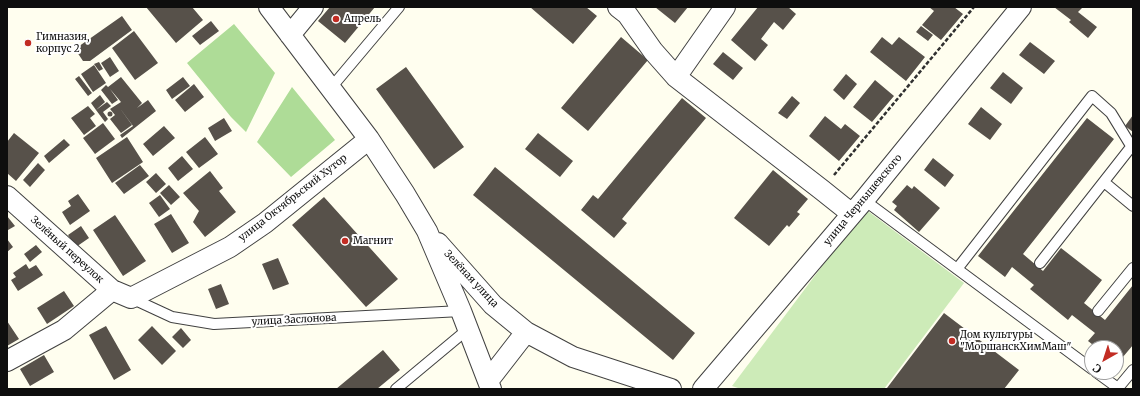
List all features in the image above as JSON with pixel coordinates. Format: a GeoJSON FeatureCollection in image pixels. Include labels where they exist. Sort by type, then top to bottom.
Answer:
{"type":"FeatureCollection","features":[{"type":"Feature","properties":{"kind":"street","name":"Зелёная улица"},"geometry":{"type":"LineString","coordinates":[[269,7],[369,139],[427,231],[468,329],[486,386]]}},
{"type":"Feature","properties":{"kind":"street"},"geometry":{"type":"LineString","coordinates":[[290,35],[313,7]]}},
{"type":"Feature","properties":{"kind":"street"},"geometry":{"type":"LineString","coordinates":[[618,7],[627,14],[653,52],[676,77],[822,190],[858,207]]}},
{"type":"Feature","properties":{"kind":"street"},"geometry":{"type":"LineString","coordinates":[[676,77],[725,7]]}},
{"type":"Feature","properties":{"kind":"street","name":"улица Чернышевского"},"geometry":{"type":"LineString","coordinates":[[703,389],[858,207],[1021,7]]}},
{"type":"Feature","properties":{"kind":"street","name":"улица Октябрьский Хутор"},"geometry":{"type":"LineString","coordinates":[[131,298],[230,247],[265,223],[369,139]]}},
{"type":"Feature","properties":{"kind":"street","name":"Зелёный переулок"},"geometry":{"type":"LineString","coordinates":[[7,196],[112,290],[131,298]]}},
{"type":"Feature","properties":{"kind":"street","name":"Зелёная улица"},"geometry":{"type":"LineString","coordinates":[[427,231],[493,305],[526,332],[573,357],[671,389]]}},
{"type":"Feature","properties":{"kind":"street"},"geometry":{"type":"LineString","coordinates":[[7,362],[64,330],[112,290]]}},
{"type":"Feature","properties":{"kind":"street"},"geometry":{"type":"LineString","coordinates":[[486,386],[526,332]]}},
{"type":"Feature","properties":{"kind":"lane"},"geometry":{"type":"LineString","coordinates":[[330,89],[399,7]]}},
{"type":"Feature","properties":{"kind":"lane"},"geometry":{"type":"LineString","coordinates":[[957,269],[1092,96],[1111,113],[1132,148],[1040,263]]}},
{"type":"Feature","properties":{"kind":"lane"},"geometry":{"type":"LineString","coordinates":[[1104,182],[1133,206]]}},
{"type":"Feature","properties":{"kind":"lane"},"geometry":{"type":"LineString","coordinates":[[858,207],[957,269],[1084,363]]}},
{"type":"Feature","properties":{"kind":"lane"},"geometry":{"type":"LineString","coordinates":[[1098,311],[1133,268]]}},
{"type":"Feature","properties":{"kind":"lane","name":"улица Заслонова"},"geometry":{"type":"LineString","coordinates":[[131,298],[172,316],[214,324],[461,311]]}},
{"type":"Feature","properties":{"kind":"lane"},"geometry":{"type":"LineString","coordinates":[[396,389],[468,329]]}},
{"type":"Feature","properties":{"kind":"lane"},"geometry":{"type":"LineString","coordinates":[[1107,380],[1118,388],[1133,370]]}},
{"type":"Feature","properties":{"kind":"path"},"geometry":{"type":"LineString","coordinates":[[822,190],[974,7]]}},
{"type":"Feature","properties":{"kind":"green space"},"geometry":{"type":"Polygon","coordinates":[[[234,24],[275,73],[246,132],[231,117],[187,63],[234,24]]]}},
{"type":"Feature","properties":{"kind":"green space"},"geometry":{"type":"Polygon","coordinates":[[[292,87],[335,140],[291,177],[257,142],[292,87]]]}},
{"type":"Feature","properties":{"kind":"green space"},"geometry":{"type":"Polygon","coordinates":[[[865,209],[964,283],[884,389],[741,389],[732,386],[865,209]]]}},
{"type":"Feature","properties":{"kind":"building"},"geometry":{"type":"Polygon","coordinates":[[[146,7],[192,7],[203,20],[176,43],[146,7]]]}},
{"type":"Feature","properties":{"kind":"building"},"geometry":{"type":"Polygon","coordinates":[[[330,7],[375,7],[345,43],[318,21],[330,7]]]}},
{"type":"Feature","properties":{"kind":"building"},"geometry":{"type":"Polygon","coordinates":[[[530,7],[586,7],[597,16],[573,44],[530,7]]]}},
{"type":"Feature","properties":{"kind":"building"},"geometry":{"type":"Polygon","coordinates":[[[655,7],[688,7],[675,23],[655,7]]]}},
{"type":"Feature","properties":{"kind":"building"},"geometry":{"type":"Polygon","coordinates":[[[758,7],[788,7],[796,14],[783,30],[774,22],[761,39],[768,45],[755,61],[731,40],[758,7]]]}},
{"type":"Feature","properties":{"kind":"building"},"geometry":{"type":"Polygon","coordinates":[[[929,7],[954,7],[963,14],[941,40],[922,25],[934,11],[929,7]]]}},
{"type":"Feature","properties":{"kind":"building"},"geometry":{"type":"Polygon","coordinates":[[[1054,7],[1080,7],[1082,8],[1078,12],[1097,27],[1088,38],[1069,22],[1071,20],[1054,7]]]}},
{"type":"Feature","properties":{"kind":"building"},"geometry":{"type":"Polygon","coordinates":[[[122,16],[132,30],[90,61],[83,61],[75,49],[122,16]]]}},
{"type":"Feature","properties":{"kind":"building"},"geometry":{"type":"Polygon","coordinates":[[[211,21],[219,31],[200,45],[192,36],[211,21]]]}},
{"type":"Feature","properties":{"kind":"building"},"geometry":{"type":"Polygon","coordinates":[[[921,26],[933,35],[928,41],[916,32],[921,26]]]}},
{"type":"Feature","properties":{"kind":"building"},"geometry":{"type":"Polygon","coordinates":[[[134,31],[158,63],[135,80],[112,48],[134,31]]]}},
{"type":"Feature","properties":{"kind":"building"},"geometry":{"type":"Polygon","coordinates":[[[621,37],[648,60],[588,131],[561,108],[621,37]]]}},
{"type":"Feature","properties":{"kind":"building"},"geometry":{"type":"Polygon","coordinates":[[[882,37],[892,45],[899,37],[925,57],[906,81],[870,52],[882,37]]]}},
{"type":"Feature","properties":{"kind":"building"},"geometry":{"type":"Polygon","coordinates":[[[1030,42],[1055,61],[1044,74],[1019,55],[1030,42]]]}},
{"type":"Feature","properties":{"kind":"building"},"geometry":{"type":"Polygon","coordinates":[[[723,52],[743,68],[733,80],[713,64],[723,52]]]}},
{"type":"Feature","properties":{"kind":"building"},"geometry":{"type":"Polygon","coordinates":[[[110,57],[119,71],[110,77],[101,63],[110,57]]]}},
{"type":"Feature","properties":{"kind":"building"},"geometry":{"type":"Polygon","coordinates":[[[99,62],[103,69],[99,71],[94,64],[99,62]]]}},
{"type":"Feature","properties":{"kind":"building"},"geometry":{"type":"Polygon","coordinates":[[[94,65],[106,83],[93,92],[81,74],[94,65]]]}},
{"type":"Feature","properties":{"kind":"building"},"geometry":{"type":"Polygon","coordinates":[[[406,67],[464,147],[434,169],[376,89],[406,67]]]}},
{"type":"Feature","properties":{"kind":"building"},"geometry":{"type":"Polygon","coordinates":[[[1003,72],[1023,88],[1011,104],[990,88],[1003,72]]]}},
{"type":"Feature","properties":{"kind":"building"},"geometry":{"type":"Polygon","coordinates":[[[846,74],[857,84],[844,100],[833,90],[846,74]]]}},
{"type":"Feature","properties":{"kind":"building"},"geometry":{"type":"Polygon","coordinates":[[[79,76],[92,93],[88,96],[75,79],[79,76]]]}},
{"type":"Feature","properties":{"kind":"building"},"geometry":{"type":"Polygon","coordinates":[[[121,77],[142,103],[137,108],[148,100],[156,111],[122,138],[120,135],[133,126],[119,107],[132,125],[121,133],[110,119],[115,115],[110,109],[121,102],[110,89],[118,100],[112,104],[101,90],[106,85],[108,87],[121,77]]]}},
{"type":"Feature","properties":{"kind":"building"},"geometry":{"type":"Polygon","coordinates":[[[183,77],[190,86],[172,99],[166,90],[183,77]]]}},
{"type":"Feature","properties":{"kind":"building"},"geometry":{"type":"Polygon","coordinates":[[[875,80],[894,96],[872,122],[853,107],[875,80]]]}},
{"type":"Feature","properties":{"kind":"building"},"geometry":{"type":"Polygon","coordinates":[[[194,84],[204,97],[185,112],[175,100],[194,84]]]}},
{"type":"Feature","properties":{"kind":"building"},"geometry":{"type":"Polygon","coordinates":[[[100,95],[105,102],[96,110],[91,103],[100,95]]]}},
{"type":"Feature","properties":{"kind":"building"},"geometry":{"type":"Polygon","coordinates":[[[792,96],[800,103],[787,119],[778,113],[792,96]]]}},
{"type":"Feature","properties":{"kind":"building"},"geometry":{"type":"Polygon","coordinates":[[[682,98],[706,118],[622,219],[627,223],[614,238],[581,210],[593,195],[598,199],[682,98]]]}},
{"type":"Feature","properties":{"kind":"building"},"geometry":{"type":"Polygon","coordinates":[[[107,102],[111,106],[103,112],[108,119],[105,122],[96,110],[107,102]]]}},
{"type":"Feature","properties":{"kind":"building"},"geometry":{"type":"Polygon","coordinates":[[[88,106],[95,114],[90,118],[96,126],[84,135],[71,118],[88,106]]]}},
{"type":"Feature","properties":{"kind":"building"},"geometry":{"type":"Polygon","coordinates":[[[981,107],[1002,124],[990,140],[968,124],[981,107]]]}},
{"type":"Feature","properties":{"kind":"building"},"geometry":{"type":"Polygon","coordinates":[[[110,111],[113,114],[110,117],[107,114],[110,111]]]}},
{"type":"Feature","properties":{"kind":"building"},"geometry":{"type":"Polygon","coordinates":[[[1133,115],[1133,132],[1125,126],[1133,115]]]}},
{"type":"Feature","properties":{"kind":"building"},"geometry":{"type":"Polygon","coordinates":[[[825,116],[841,129],[845,124],[860,136],[839,161],[809,136],[825,116]]]}},
{"type":"Feature","properties":{"kind":"building"},"geometry":{"type":"Polygon","coordinates":[[[224,118],[232,131],[215,141],[208,128],[224,118]]]}},
{"type":"Feature","properties":{"kind":"building"},"geometry":{"type":"Polygon","coordinates":[[[1087,118],[1114,139],[1023,254],[1043,271],[1061,248],[1102,280],[1084,303],[1105,320],[1133,285],[1133,345],[1124,356],[1124,340],[1089,340],[1095,333],[1072,315],[1068,320],[1030,289],[1034,285],[1012,267],[1005,277],[978,256],[1087,118]]]}},
{"type":"Feature","properties":{"kind":"building"},"geometry":{"type":"Polygon","coordinates":[[[103,123],[115,139],[95,154],[83,138],[103,123]]]}},
{"type":"Feature","properties":{"kind":"building"},"geometry":{"type":"Polygon","coordinates":[[[164,126],[175,138],[153,156],[143,144],[164,126]]]}},
{"type":"Feature","properties":{"kind":"building"},"geometry":{"type":"Polygon","coordinates":[[[14,133],[39,153],[16,181],[7,173],[7,142],[14,133]]]}},
{"type":"Feature","properties":{"kind":"building"},"geometry":{"type":"Polygon","coordinates":[[[538,133],[573,161],[560,177],[525,149],[538,133]]]}},
{"type":"Feature","properties":{"kind":"building"},"geometry":{"type":"Polygon","coordinates":[[[127,137],[143,162],[112,183],[96,158],[127,137]]]}},
{"type":"Feature","properties":{"kind":"building"},"geometry":{"type":"Polygon","coordinates":[[[205,137],[218,154],[199,168],[186,152],[205,137]]]}},
{"type":"Feature","properties":{"kind":"building"},"geometry":{"type":"Polygon","coordinates":[[[64,139],[70,145],[49,163],[44,156],[64,139]]]}},
{"type":"Feature","properties":{"kind":"building"},"geometry":{"type":"Polygon","coordinates":[[[182,156],[193,169],[178,181],[168,168],[182,156]]]}},
{"type":"Feature","properties":{"kind":"building"},"geometry":{"type":"Polygon","coordinates":[[[933,158],[954,175],[945,187],[924,170],[933,158]]]}},
{"type":"Feature","properties":{"kind":"building"},"geometry":{"type":"Polygon","coordinates":[[[38,163],[45,170],[30,187],[23,180],[38,163]]]}},
{"type":"Feature","properties":{"kind":"building"},"geometry":{"type":"Polygon","coordinates":[[[140,165],[149,176],[124,194],[115,183],[140,165]]]}},
{"type":"Feature","properties":{"kind":"building"},"geometry":{"type":"Polygon","coordinates":[[[495,167],[695,333],[673,360],[473,195],[495,167]]]}},
{"type":"Feature","properties":{"kind":"building"},"geometry":{"type":"Polygon","coordinates":[[[773,170],[808,199],[797,212],[800,214],[789,227],[787,225],[769,246],[734,218],[773,170]]]}},
{"type":"Feature","properties":{"kind":"building"},"geometry":{"type":"Polygon","coordinates":[[[210,171],[223,188],[219,191],[236,212],[205,237],[193,222],[199,211],[183,193],[210,171]]]}},
{"type":"Feature","properties":{"kind":"building"},"geometry":{"type":"Polygon","coordinates":[[[156,173],[166,184],[156,193],[146,182],[156,173]]]}},
{"type":"Feature","properties":{"kind":"building"},"geometry":{"type":"Polygon","coordinates":[[[169,185],[180,197],[171,205],[160,193],[169,185]]]}},
{"type":"Feature","properties":{"kind":"building"},"geometry":{"type":"Polygon","coordinates":[[[907,185],[912,189],[914,186],[940,208],[919,232],[894,210],[897,206],[892,202],[907,185]]]}},
{"type":"Feature","properties":{"kind":"building"},"geometry":{"type":"Polygon","coordinates":[[[78,194],[90,211],[70,225],[62,212],[71,206],[68,201],[78,194]]]}},
{"type":"Feature","properties":{"kind":"building"},"geometry":{"type":"Polygon","coordinates":[[[160,195],[170,209],[159,217],[149,203],[160,195]]]}},
{"type":"Feature","properties":{"kind":"building"},"geometry":{"type":"Polygon","coordinates":[[[324,197],[398,279],[366,307],[292,225],[324,197]]]}},
{"type":"Feature","properties":{"kind":"building"},"geometry":{"type":"Polygon","coordinates":[[[171,214],[189,243],[172,253],[154,224],[171,214]]]}},
{"type":"Feature","properties":{"kind":"building"},"geometry":{"type":"Polygon","coordinates":[[[115,215],[146,261],[123,276],[93,230],[115,215]]]}},
{"type":"Feature","properties":{"kind":"building"},"geometry":{"type":"Polygon","coordinates":[[[7,216],[15,226],[8,230],[7,228],[7,216]]]}},
{"type":"Feature","properties":{"kind":"building"},"geometry":{"type":"Polygon","coordinates":[[[81,226],[89,238],[76,247],[68,235],[81,226]]]}},
{"type":"Feature","properties":{"kind":"building"},"geometry":{"type":"Polygon","coordinates":[[[7,239],[13,247],[7,252],[7,239]]]}},
{"type":"Feature","properties":{"kind":"building"},"geometry":{"type":"Polygon","coordinates":[[[36,245],[42,252],[30,262],[24,254],[36,245]]]}},
{"type":"Feature","properties":{"kind":"building"},"geometry":{"type":"Polygon","coordinates":[[[278,258],[289,284],[273,290],[262,264],[278,258]]]}},
{"type":"Feature","properties":{"kind":"building"},"geometry":{"type":"Polygon","coordinates":[[[26,264],[29,269],[36,265],[43,275],[18,291],[11,280],[16,277],[13,273],[26,264]]]}},
{"type":"Feature","properties":{"kind":"building"},"geometry":{"type":"Polygon","coordinates":[[[221,284],[229,304],[216,309],[208,289],[221,284]]]}},
{"type":"Feature","properties":{"kind":"building"},"geometry":{"type":"Polygon","coordinates":[[[64,291],[74,306],[47,324],[37,308],[64,291]]]}},
{"type":"Feature","properties":{"kind":"building","name":"Дом культуры \"МоршанскХимМаш\""},"geometry":{"type":"Polygon","coordinates":[[[944,313],[1019,370],[1004,389],[887,388],[944,313]]]}},
{"type":"Feature","properties":{"kind":"building"},"geometry":{"type":"Polygon","coordinates":[[[7,321],[19,339],[7,346],[7,321]]]}},
{"type":"Feature","properties":{"kind":"building"},"geometry":{"type":"Polygon","coordinates":[[[106,326],[131,370],[114,380],[89,335],[106,326]]]}},
{"type":"Feature","properties":{"kind":"building"},"geometry":{"type":"Polygon","coordinates":[[[152,326],[176,351],[162,365],[138,340],[152,326]]]}},
{"type":"Feature","properties":{"kind":"building"},"geometry":{"type":"Polygon","coordinates":[[[181,328],[191,340],[183,348],[172,337],[181,328]]]}},
{"type":"Feature","properties":{"kind":"building"},"geometry":{"type":"Polygon","coordinates":[[[383,350],[400,370],[377,389],[336,389],[383,350]]]}},
{"type":"Feature","properties":{"kind":"building"},"geometry":{"type":"Polygon","coordinates":[[[44,355],[54,372],[30,386],[20,369],[44,355]]]}},
{"type":"Feature","properties":{"kind":"place","name":"Апрель"},"geometry":{"type":"Point","coordinates":[336,19]}},
{"type":"Feature","properties":{"kind":"place","name":"Гимназия, корпус 2"},"geometry":{"type":"Point","coordinates":[28,43]}},
{"type":"Feature","properties":{"kind":"place","name":"Магнит"},"geometry":{"type":"Point","coordinates":[345,241]}},
{"type":"Feature","properties":{"kind":"place","name":"Дом культуры \"МоршанскХимМаш\""},"geometry":{"type":"Point","coordinates":[952,341]}}]}
